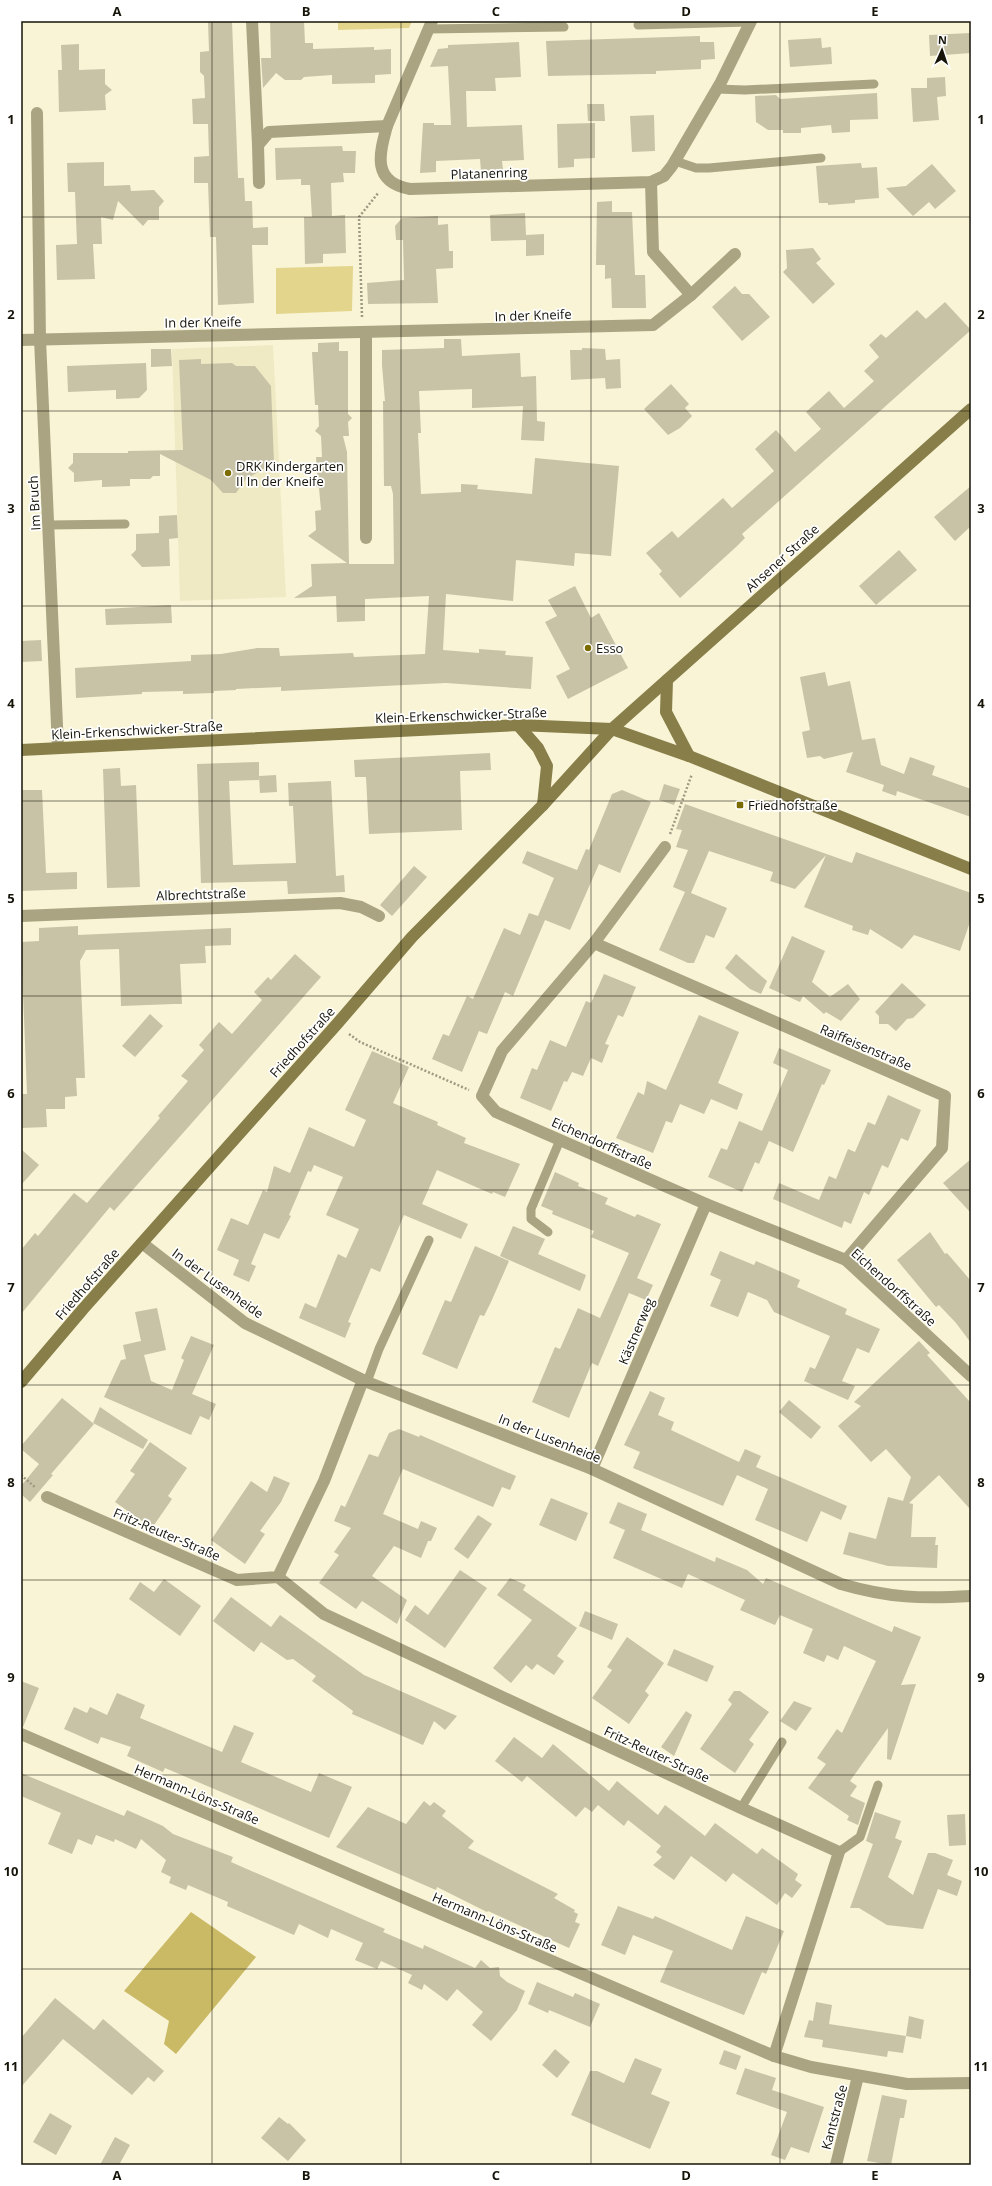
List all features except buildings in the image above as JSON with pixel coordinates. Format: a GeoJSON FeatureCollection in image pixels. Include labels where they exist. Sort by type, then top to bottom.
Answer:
{"type":"FeatureCollection","features":[{"type":"Feature","properties":{"kind":"main road","name":"Ahsener Straße"},"geometry":{"type":"LineString","coordinates":[[612,729],[971,409]]}},
{"type":"Feature","properties":{"kind":"main road"},"geometry":{"type":"LineString","coordinates":[[667,680],[666,712],[693,758]]}},
{"type":"Feature","properties":{"kind":"main road"},"geometry":{"type":"LineString","coordinates":[[518,725],[538,748],[547,766],[543,805]]}},
{"type":"Feature","properties":{"kind":"main road","name":"Klein-Erkenschwicker-Straße"},"geometry":{"type":"LineString","coordinates":[[21,750],[518,725],[612,729],[693,758],[971,869]]}},
{"type":"Feature","properties":{"kind":"main road","name":"Friedhofstraße"},"geometry":{"type":"LineString","coordinates":[[21,1382],[142,1243],[338,1024],[412,937],[543,805],[612,729]]}},
{"type":"Feature","properties":{"kind":"street"},"geometry":{"type":"LineString","coordinates":[[252,21],[259,183]]}},
{"type":"Feature","properties":{"kind":"street"},"geometry":{"type":"LineString","coordinates":[[735,254],[692,295],[653,252],[651,182],[664,176],[675,161],[717,89],[751,22]]}},
{"type":"Feature","properties":{"kind":"street"},"geometry":{"type":"LineString","coordinates":[[387,179],[380,164],[380,150],[387,126],[430,25]]}},
{"type":"Feature","properties":{"kind":"street","name":"Im Bruch"},"geometry":{"type":"LineString","coordinates":[[37,113],[40,339],[58,748]]}},
{"type":"Feature","properties":{"kind":"street"},"geometry":{"type":"LineString","coordinates":[[258,145],[269,132],[387,126]]}},
{"type":"Feature","properties":{"kind":"street","name":"Platanenring"},"geometry":{"type":"LineString","coordinates":[[387,179],[396,186],[410,189],[651,182]]}},
{"type":"Feature","properties":{"kind":"street","name":"In der Kneife"},"geometry":{"type":"LineString","coordinates":[[21,340],[653,325],[692,295]]}},
{"type":"Feature","properties":{"kind":"street"},"geometry":{"type":"LineString","coordinates":[[366,333],[366,538]]}},
{"type":"Feature","properties":{"kind":"street"},"geometry":{"type":"LineString","coordinates":[[482,1096],[502,1051],[594,944],[665,847]]}},
{"type":"Feature","properties":{"kind":"street","name":"Albrechtstraße"},"geometry":{"type":"LineString","coordinates":[[21,916],[340,903],[361,907],[379,916]]}},
{"type":"Feature","properties":{"kind":"street","name":"Raiffeisenstraße"},"geometry":{"type":"LineString","coordinates":[[594,944],[945,1096],[942,1148],[846,1260]]}},
{"type":"Feature","properties":{"kind":"street","name":"Eichendorffstraße"},"geometry":{"type":"LineString","coordinates":[[482,1096],[496,1112],[706,1204],[846,1260],[971,1376]]}},
{"type":"Feature","properties":{"kind":"street","name":"Kästnerweg"},"geometry":{"type":"LineString","coordinates":[[592,1469],[706,1204]]}},
{"type":"Feature","properties":{"kind":"street","name":"In der Lusenheide"},"geometry":{"type":"LineString","coordinates":[[142,1243],[245,1323],[365,1381],[592,1469],[841,1584],[875,1594],[909,1598],[971,1596]]}},
{"type":"Feature","properties":{"kind":"street"},"geometry":{"type":"LineString","coordinates":[[278,1576],[324,1481],[365,1381]]}},
{"type":"Feature","properties":{"kind":"street","name":"Fritz-Reuter-Straße"},"geometry":{"type":"LineString","coordinates":[[47,1497],[238,1580],[278,1576],[324,1614],[839,1852]]}},
{"type":"Feature","properties":{"kind":"street","name":"Hermann-Löns-Straße"},"geometry":{"type":"LineString","coordinates":[[21,1734],[774,2056],[811,2067],[907,2084],[971,2083]]}},
{"type":"Feature","properties":{"kind":"street"},"geometry":{"type":"LineString","coordinates":[[774,2056],[839,1852]]}},
{"type":"Feature","properties":{"kind":"street","name":"Kantstraße"},"geometry":{"type":"LineString","coordinates":[[836,2165],[858,2076]]}},
{"type":"Feature","properties":{"kind":"lane"},"geometry":{"type":"LineString","coordinates":[[638,25],[751,22]]}},
{"type":"Feature","properties":{"kind":"lane"},"geometry":{"type":"LineString","coordinates":[[430,25],[564,27]]}},
{"type":"Feature","properties":{"kind":"lane"},"geometry":{"type":"LineString","coordinates":[[717,89],[745,90],[874,84]]}},
{"type":"Feature","properties":{"kind":"lane"},"geometry":{"type":"LineString","coordinates":[[675,161],[696,168],[709,168],[821,158]]}},
{"type":"Feature","properties":{"kind":"lane"},"geometry":{"type":"LineString","coordinates":[[49,525],[125,524]]}},
{"type":"Feature","properties":{"kind":"lane"},"geometry":{"type":"LineString","coordinates":[[548,1232],[531,1218],[531,1209],[560,1140]]}},
{"type":"Feature","properties":{"kind":"lane"},"geometry":{"type":"LineString","coordinates":[[365,1381],[429,1240]]}},
{"type":"Feature","properties":{"kind":"lane"},"geometry":{"type":"LineString","coordinates":[[741,1808],[782,1742]]}},
{"type":"Feature","properties":{"kind":"lane"},"geometry":{"type":"LineString","coordinates":[[839,1852],[860,1837],[878,1785]]}},
{"type":"Feature","properties":{"kind":"path"},"geometry":{"type":"LineString","coordinates":[[366,333],[361,312],[359,217],[377,195],[387,179]]}},
{"type":"Feature","properties":{"kind":"path"},"geometry":{"type":"LineString","coordinates":[[665,847],[693,758]]}},
{"type":"Feature","properties":{"kind":"path"},"geometry":{"type":"LineString","coordinates":[[338,1024],[360,1042],[482,1096]]}},
{"type":"Feature","properties":{"kind":"shaded area"},"geometry":{"type":"Polygon","coordinates":[[[338,21],[412,21],[409,28],[338,30],[338,21]]]}},
{"type":"Feature","properties":{"kind":"shaded area"},"geometry":{"type":"Polygon","coordinates":[[[353,266],[352,311],[276,314],[276,268],[353,266]]]}},
{"type":"Feature","properties":{"kind":"shaded area","name":"DRK Kindergarten II In der Kneife"},"geometry":{"type":"Polygon","coordinates":[[[273,345],[286,597],[180,601],[172,349],[273,345]]]}},
{"type":"Feature","properties":{"kind":"shaded area"},"geometry":{"type":"Polygon","coordinates":[[[191,1912],[256,1957],[176,2054],[164,2044],[169,2021],[124,1991],[191,1912]]]}},
{"type":"Feature","properties":{"kind":"place","name":"DRK Kindergarten II In der Kneife"},"geometry":{"type":"Point","coordinates":[228,473]}},
{"type":"Feature","properties":{"kind":"place","name":"Esso"},"geometry":{"type":"Point","coordinates":[588,648]}},
{"type":"Feature","properties":{"kind":"place","name":"Friedhofstraße"},"geometry":{"type":"Point","coordinates":[740,805]}}]}
